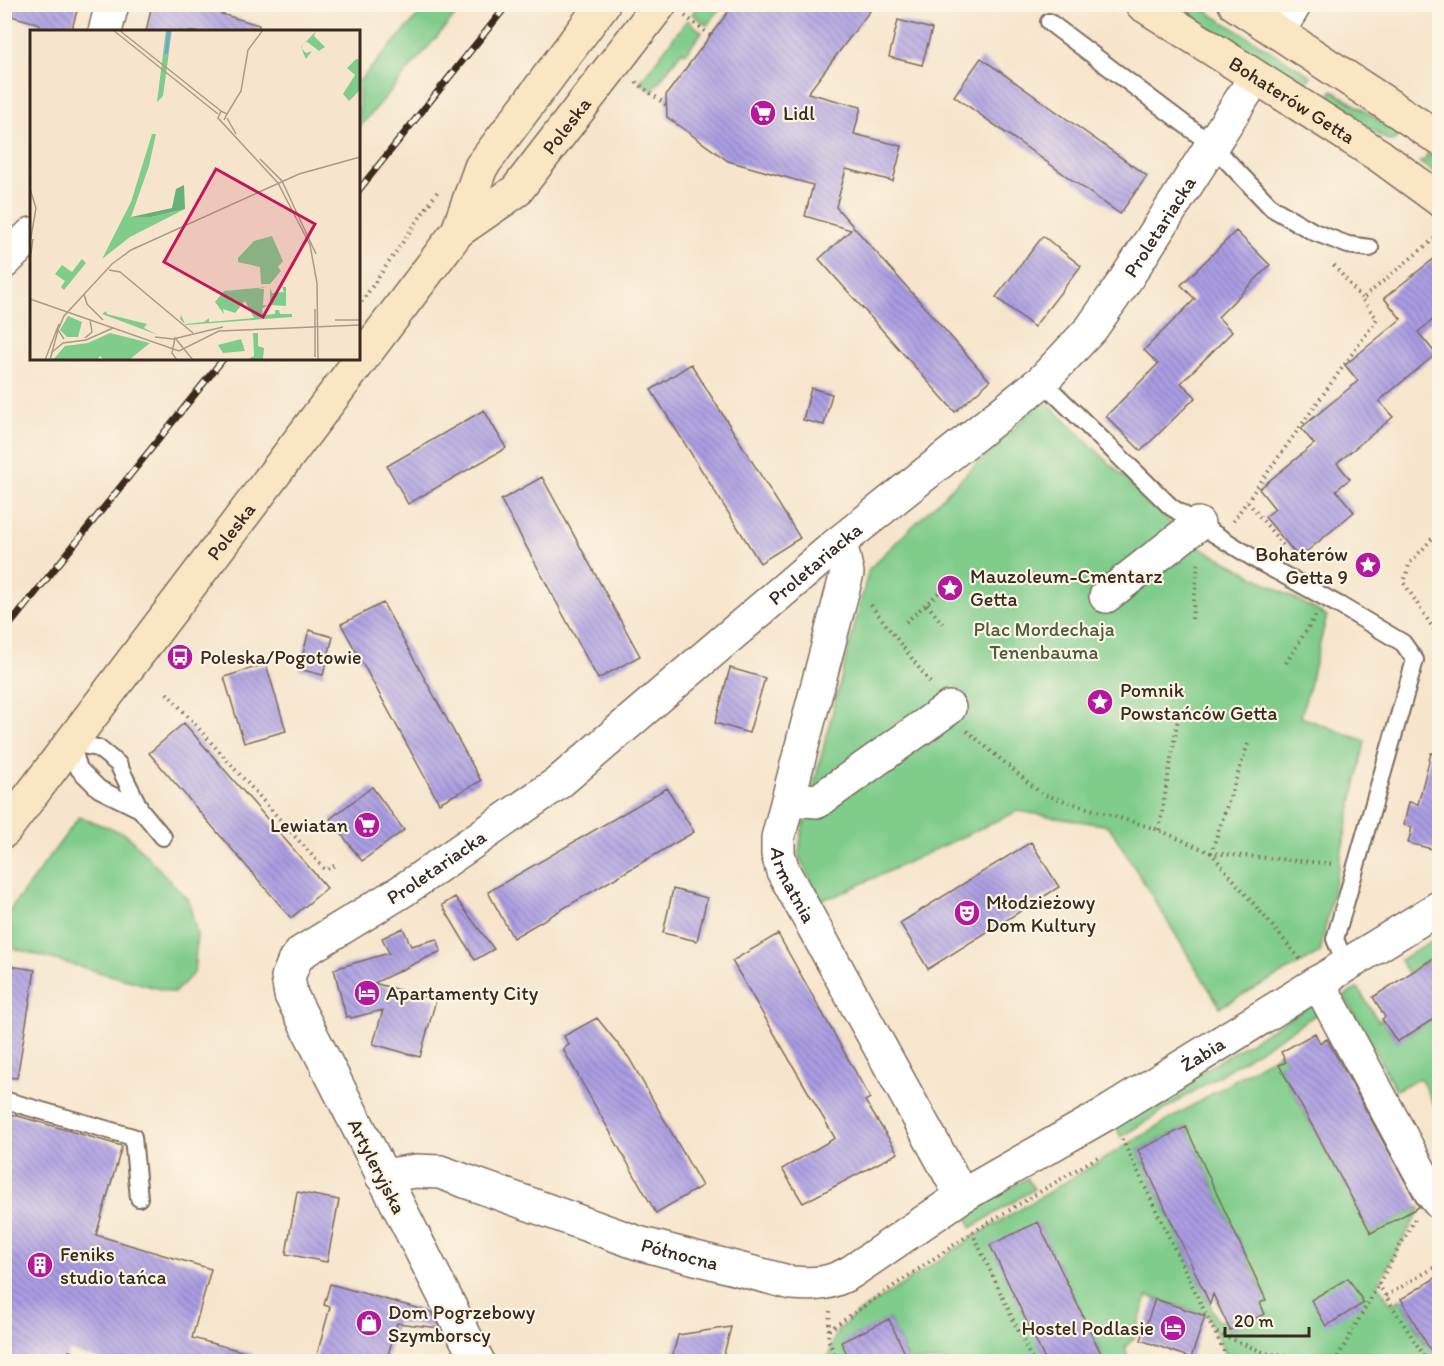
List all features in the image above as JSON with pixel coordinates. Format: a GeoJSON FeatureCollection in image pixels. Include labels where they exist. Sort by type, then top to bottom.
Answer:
{"type":"FeatureCollection","features":[{"type":"Feature","properties":{"kind":"main road","name":"Poleska"},"geometry":{"type":"LineString","coordinates":[[4,831],[458,231],[481,167],[603,4]]}},
{"type":"Feature","properties":{"kind":"main road","name":"Bohaterów Getta"},"geometry":{"type":"LineString","coordinates":[[1142,4],[1254,78],[1380,156],[1440,200]]}},
{"type":"Feature","properties":{"kind":"main road"},"geometry":{"type":"LineString","coordinates":[[1235,4],[1440,139]]}},
{"type":"Feature","properties":{"kind":"main road","name":"Poleska"},"geometry":{"type":"LineString","coordinates":[[458,231],[516,191],[672,9]]}},
{"type":"Feature","properties":{"kind":"main road"},"geometry":{"type":"LineString","coordinates":[[1380,156],[1395,159],[1403,156],[1414,146],[1416,130],[1409,117]]}},
{"type":"Feature","properties":{"kind":"street"},"geometry":{"type":"LineString","coordinates":[[106,30],[112,4]]}},
{"type":"Feature","properties":{"kind":"street"},"geometry":{"type":"LineString","coordinates":[[1278,32],[1295,4]]}},
{"type":"Feature","properties":{"kind":"street","name":"Proletariacka"},"geometry":{"type":"LineString","coordinates":[[291,967],[302,952],[402,891],[558,783],[844,558],[1042,381],[1091,329],[1126,279],[1254,78]]}},
{"type":"Feature","properties":{"kind":"street"},"geometry":{"type":"LineString","coordinates":[[4,262],[30,236]]}},
{"type":"Feature","properties":{"kind":"street"},"geometry":{"type":"LineString","coordinates":[[1106,596],[1208,531]]}},
{"type":"Feature","properties":{"kind":"street","name":"Armatnia"},"geometry":{"type":"LineString","coordinates":[[844,558],[790,799],[778,838],[778,854],[783,871],[962,1196]]}},
{"type":"Feature","properties":{"kind":"street"},"geometry":{"type":"LineString","coordinates":[[790,799],[818,801],[949,708]]}},
{"type":"Feature","properties":{"kind":"street","name":"Żabia"},"geometry":{"type":"LineString","coordinates":[[962,1196],[1109,1112],[1440,907]]}},
{"type":"Feature","properties":{"kind":"street","name":"Artyleryjska"},"geometry":{"type":"LineString","coordinates":[[291,967],[288,977],[291,995],[478,1362]]}},
{"type":"Feature","properties":{"kind":"street"},"geometry":{"type":"LineString","coordinates":[[1318,982],[1435,1197]]}},
{"type":"Feature","properties":{"kind":"street","name":"Północna"},"geometry":{"type":"LineString","coordinates":[[382,1176],[416,1171],[440,1172],[638,1243],[792,1282],[816,1285],[832,1282],[851,1272],[962,1196]]}},
{"type":"Feature","properties":{"kind":"lane"},"geometry":{"type":"LineString","coordinates":[[1049,22],[1211,144],[1272,208],[1314,232],[1348,245],[1370,248]]}},
{"type":"Feature","properties":{"kind":"lane"},"geometry":{"type":"LineString","coordinates":[[1042,381],[1171,507],[1208,531],[1403,643],[1415,660],[1335,939],[1346,964]]}},
{"type":"Feature","properties":{"kind":"lane"},"geometry":{"type":"LineString","coordinates":[[141,809],[99,789],[79,770],[71,743],[98,748],[118,764],[141,809],[163,837]]}},
{"type":"Feature","properties":{"kind":"lane"},"geometry":{"type":"LineString","coordinates":[[4,1100],[133,1137],[139,1198]]}},
{"type":"Feature","properties":{"kind":"path"},"geometry":{"type":"LineString","coordinates":[[672,9],[711,36]]}},
{"type":"Feature","properties":{"kind":"path"},"geometry":{"type":"LineString","coordinates":[[633,80],[666,105]]}},
{"type":"Feature","properties":{"kind":"path"},"geometry":{"type":"LineString","coordinates":[[1192,619],[1200,544],[1208,531],[1248,502],[1377,319],[1362,299],[1440,234]]}},
{"type":"Feature","properties":{"kind":"path"},"geometry":{"type":"LineString","coordinates":[[1248,502],[1291,556]]}},
{"type":"Feature","properties":{"kind":"path"},"geometry":{"type":"LineString","coordinates":[[1440,530],[1409,564],[1404,583],[1440,639]]}},
{"type":"Feature","properties":{"kind":"path"},"geometry":{"type":"LineString","coordinates":[[844,558],[949,708],[956,722],[1042,794],[1159,830],[1211,853],[1356,866]]}},
{"type":"Feature","properties":{"kind":"path"},"geometry":{"type":"LineString","coordinates":[[906,622],[951,582]]}},
{"type":"Feature","properties":{"kind":"path"},"geometry":{"type":"LineString","coordinates":[[1286,663],[1326,598]]}},
{"type":"Feature","properties":{"kind":"path"},"geometry":{"type":"LineString","coordinates":[[927,604],[945,627]]}},
{"type":"Feature","properties":{"kind":"path"},"geometry":{"type":"LineString","coordinates":[[167,693],[325,870],[338,864]]}},
{"type":"Feature","properties":{"kind":"path"},"geometry":{"type":"LineString","coordinates":[[1159,830],[1179,712]]}},
{"type":"Feature","properties":{"kind":"path"},"geometry":{"type":"LineString","coordinates":[[1211,853],[1248,744]]}},
{"type":"Feature","properties":{"kind":"path"},"geometry":{"type":"LineString","coordinates":[[1211,853],[1275,926],[1318,982]]}},
{"type":"Feature","properties":{"kind":"path"},"geometry":{"type":"LineString","coordinates":[[1109,1112],[1229,1362]]}},
{"type":"Feature","properties":{"kind":"path"},"geometry":{"type":"LineString","coordinates":[[1113,1148],[1134,1135]]}},
{"type":"Feature","properties":{"kind":"path"},"geometry":{"type":"LineString","coordinates":[[829,1329],[973,1232],[1103,1154]]}},
{"type":"Feature","properties":{"kind":"path"},"geometry":{"type":"LineString","coordinates":[[962,1196],[973,1232],[1033,1362]]}},
{"type":"Feature","properties":{"kind":"path"},"geometry":{"type":"LineString","coordinates":[[1335,1362],[1378,1284],[1435,1197]]}},
{"type":"Feature","properties":{"kind":"path"},"geometry":{"type":"LineString","coordinates":[[1386,1296],[1440,1264]]}},
{"type":"Feature","properties":{"kind":"path"},"geometry":{"type":"LineString","coordinates":[[832,1282],[828,1339],[838,1362]]}},
{"type":"Feature","properties":{"kind":"path"},"geometry":{"type":"LineString","coordinates":[[1378,1284],[1428,1362]]}},
{"type":"Feature","properties":{"kind":"path"},"geometry":{"type":"LineString","coordinates":[[1216,1332],[1265,1353],[1328,1362]]}},
{"type":"Feature","properties":{"kind":"green space"},"geometry":{"type":"Polygon","coordinates":[[[428,5],[464,5],[360,127],[360,80],[428,5]]]}},
{"type":"Feature","properties":{"kind":"green space"},"geometry":{"type":"Polygon","coordinates":[[[699,5],[723,5],[707,25],[692,14],[699,5]]]}},
{"type":"Feature","properties":{"kind":"green space"},"geometry":{"type":"Polygon","coordinates":[[[1172,5],[1196,5],[1311,76],[1304,87],[1172,5]]]}},
{"type":"Feature","properties":{"kind":"green space"},"geometry":{"type":"Polygon","coordinates":[[[687,20],[702,32],[686,53],[682,51],[652,91],[640,82],[687,20]]]}},
{"type":"Feature","properties":{"kind":"green space"},"geometry":{"type":"Polygon","coordinates":[[[1332,90],[1396,131],[1398,134],[1395,140],[1389,141],[1326,102],[1332,90]]]}},
{"type":"Feature","properties":{"kind":"green space"},"geometry":{"type":"Polygon","coordinates":[[[1427,153],[1439,162],[1439,176],[1419,162],[1426,159],[1427,153]]]}},
{"type":"Feature","properties":{"kind":"green space","name":"Plac Mordechaja Tenenbauma"},"geometry":{"type":"Polygon","coordinates":[[[1043,399],[1192,543],[1327,616],[1301,717],[1365,741],[1320,953],[1220,1007],[1109,826],[1018,811],[835,896],[821,899],[799,857],[801,835],[869,569],[1043,399]]]}},
{"type":"Feature","properties":{"kind":"green space"},"geometry":{"type":"Polygon","coordinates":[[[79,817],[126,834],[189,901],[197,935],[194,973],[174,993],[5,946],[5,917],[79,817]]]}},
{"type":"Feature","properties":{"kind":"green space"},"geometry":{"type":"Polygon","coordinates":[[[1439,936],[1439,954],[1408,974],[1400,960],[1439,936]]]}},
{"type":"Feature","properties":{"kind":"green space"},"geometry":{"type":"Polygon","coordinates":[[[1358,988],[1378,1021],[1382,1019],[1397,1042],[1439,1015],[1439,1114],[1420,1078],[1396,1090],[1344,996],[1358,988]]]}},
{"type":"Feature","properties":{"kind":"green space"},"geometry":{"type":"Polygon","coordinates":[[[1312,1004],[1317,1014],[1121,1137],[1115,1125],[1312,1004]]]}},
{"type":"Feature","properties":{"kind":"green space"},"geometry":{"type":"Polygon","coordinates":[[[1281,1052],[1286,1062],[1279,1066],[1371,1233],[1419,1207],[1420,1210],[1378,1284],[1391,1305],[1401,1299],[1425,1343],[1440,1335],[1439,1361],[1229,1361],[1207,1315],[1147,1296],[1134,1338],[1125,1347],[1129,1361],[1105,1361],[1038,1223],[1046,1361],[909,1361],[889,1319],[842,1342],[851,1361],[827,1362],[836,1333],[850,1319],[974,1237],[1281,1052]],[[1186,1127],[1138,1150],[1218,1322],[1225,1319],[1230,1330],[1265,1314],[1260,1303],[1266,1299],[1186,1127]]]}},
{"type":"Feature","properties":{"kind":"green space"},"geometry":{"type":"Polygon","coordinates":[[[1027,1178],[1034,1189],[971,1228],[967,1214],[1027,1178]]]}},
{"type":"Feature","properties":{"kind":"building"},"geometry":{"type":"Polygon","coordinates":[[[4,4],[79,4],[72,30],[39,28],[40,24],[4,14],[4,4]]]}},
{"type":"Feature","properties":{"kind":"building"},"geometry":{"type":"Polygon","coordinates":[[[152,4],[187,4],[259,25],[258,30],[146,30],[152,4]]]}},
{"type":"Feature","properties":{"kind":"building","name":"Lidl"},"geometry":{"type":"Polygon","coordinates":[[[734,4],[875,4],[808,93],[861,107],[854,134],[902,146],[893,181],[846,169],[836,207],[990,381],[955,412],[819,259],[851,230],[805,216],[813,185],[728,161],[667,117],[666,95],[734,4]]]}},
{"type":"Feature","properties":{"kind":"building"},"geometry":{"type":"Polygon","coordinates":[[[898,20],[932,29],[922,65],[889,57],[898,20]]]}},
{"type":"Feature","properties":{"kind":"building"},"geometry":{"type":"Polygon","coordinates":[[[981,58],[1147,176],[1120,214],[954,96],[981,58]]]}},
{"type":"Feature","properties":{"kind":"building"},"geometry":{"type":"Polygon","coordinates":[[[1236,231],[1270,265],[1218,317],[1232,332],[1181,383],[1196,397],[1141,451],[1106,416],[1158,364],[1144,350],[1195,299],[1181,285],[1236,231]]]}},
{"type":"Feature","properties":{"kind":"building"},"geometry":{"type":"Polygon","coordinates":[[[1043,236],[1081,266],[1034,327],[996,297],[1043,236]]]}},
{"type":"Feature","properties":{"kind":"building"},"geometry":{"type":"Polygon","coordinates":[[[1440,254],[1440,314],[1418,332],[1436,354],[1379,401],[1393,417],[1337,463],[1350,479],[1336,490],[1354,512],[1299,558],[1265,517],[1275,509],[1259,489],[1314,444],[1301,428],[1358,381],[1345,365],[1401,319],[1384,298],[1440,254]]]}},
{"type":"Feature","properties":{"kind":"building"},"geometry":{"type":"Polygon","coordinates":[[[691,364],[800,538],[760,563],[651,390],[691,364]]]}},
{"type":"Feature","properties":{"kind":"building"},"geometry":{"type":"Polygon","coordinates":[[[811,388],[832,394],[824,425],[803,420],[811,388]]]}},
{"type":"Feature","properties":{"kind":"building"},"geometry":{"type":"Polygon","coordinates":[[[484,410],[506,448],[408,504],[387,466],[484,410]]]}},
{"type":"Feature","properties":{"kind":"building"},"geometry":{"type":"Polygon","coordinates":[[[542,477],[640,656],[598,679],[501,500],[542,477]]]}},
{"type":"Feature","properties":{"kind":"building"},"geometry":{"type":"Polygon","coordinates":[[[383,603],[481,781],[439,803],[341,624],[383,603]]]}},
{"type":"Feature","properties":{"kind":"building"},"geometry":{"type":"Polygon","coordinates":[[[309,630],[333,637],[323,675],[299,669],[309,630]]]}},
{"type":"Feature","properties":{"kind":"building"},"geometry":{"type":"Polygon","coordinates":[[[266,664],[286,731],[244,743],[224,677],[266,664]]]}},
{"type":"Feature","properties":{"kind":"building"},"geometry":{"type":"Polygon","coordinates":[[[730,668],[765,678],[749,733],[715,723],[730,668]]]}},
{"type":"Feature","properties":{"kind":"building"},"geometry":{"type":"Polygon","coordinates":[[[184,723],[327,888],[291,918],[149,753],[184,723]]]}},
{"type":"Feature","properties":{"kind":"building"},"geometry":{"type":"Polygon","coordinates":[[[1431,753],[1440,754],[1440,851],[1408,843],[1412,827],[1404,825],[1409,802],[1418,804],[1431,753]]]}},
{"type":"Feature","properties":{"kind":"building","name":"Lewiatan"},"geometry":{"type":"Polygon","coordinates":[[[372,787],[404,830],[362,861],[330,819],[372,787]]]}},
{"type":"Feature","properties":{"kind":"building"},"geometry":{"type":"Polygon","coordinates":[[[667,788],[694,832],[513,938],[488,892],[667,788]]]}},
{"type":"Feature","properties":{"kind":"building","name":"Młodzieżowy Dom Kultury"},"geometry":{"type":"Polygon","coordinates":[[[1031,842],[1059,887],[928,969],[900,923],[1031,842]]]}},
{"type":"Feature","properties":{"kind":"building"},"geometry":{"type":"Polygon","coordinates":[[[673,889],[707,898],[697,941],[663,933],[673,889]]]}},
{"type":"Feature","properties":{"kind":"building"},"geometry":{"type":"Polygon","coordinates":[[[455,897],[494,949],[475,960],[442,905],[455,897]]]}},
{"type":"Feature","properties":{"kind":"building"},"geometry":{"type":"Polygon","coordinates":[[[403,928],[411,946],[437,939],[441,951],[374,983],[436,1000],[420,1057],[373,1044],[383,1010],[351,1018],[346,1017],[334,969],[389,953],[382,938],[403,928]]]}},
{"type":"Feature","properties":{"kind":"building"},"geometry":{"type":"Polygon","coordinates":[[[778,934],[870,1098],[865,1101],[898,1153],[803,1203],[782,1169],[835,1138],[732,961],[778,934]]]}},
{"type":"Feature","properties":{"kind":"building"},"geometry":{"type":"Polygon","coordinates":[[[1440,954],[1440,1015],[1397,1042],[1382,1019],[1385,1017],[1373,997],[1440,954]]]}},
{"type":"Feature","properties":{"kind":"building"},"geometry":{"type":"Polygon","coordinates":[[[4,965],[35,970],[17,1078],[4,1077],[4,965]]]}},
{"type":"Feature","properties":{"kind":"building"},"geometry":{"type":"Polygon","coordinates":[[[597,1018],[629,1058],[702,1186],[656,1213],[563,1049],[569,1045],[564,1036],[597,1018]]]}},
{"type":"Feature","properties":{"kind":"building"},"geometry":{"type":"Polygon","coordinates":[[[1315,1033],[1320,1043],[1327,1039],[1419,1207],[1371,1233],[1279,1065],[1286,1062],[1281,1052],[1315,1033]]]}},
{"type":"Feature","properties":{"kind":"building"},"geometry":{"type":"Polygon","coordinates":[[[4,1112],[122,1146],[96,1235],[211,1269],[192,1338],[253,1354],[252,1362],[107,1362],[69,1351],[66,1362],[24,1362],[4,1356],[4,1112]]]}},
{"type":"Feature","properties":{"kind":"building"},"geometry":{"type":"Polygon","coordinates":[[[1186,1127],[1266,1300],[1260,1303],[1265,1314],[1230,1330],[1213,1294],[1210,1304],[1138,1150],[1186,1127]]]}},
{"type":"Feature","properties":{"kind":"building"},"geometry":{"type":"Polygon","coordinates":[[[297,1192],[339,1200],[327,1262],[286,1254],[297,1192]]]}},
{"type":"Feature","properties":{"kind":"building"},"geometry":{"type":"Polygon","coordinates":[[[1038,1222],[1105,1362],[1046,1362],[990,1245],[1038,1222]]]}},
{"type":"Feature","properties":{"kind":"building"},"geometry":{"type":"Polygon","coordinates":[[[1440,1275],[1440,1362],[1437,1362],[1401,1299],[1440,1275]]]}},
{"type":"Feature","properties":{"kind":"building"},"geometry":{"type":"Polygon","coordinates":[[[1348,1278],[1364,1303],[1326,1326],[1311,1300],[1348,1278]]]}},
{"type":"Feature","properties":{"kind":"building"},"geometry":{"type":"Polygon","coordinates":[[[330,1284],[431,1312],[440,1328],[397,1323],[386,1362],[315,1362],[330,1307],[324,1305],[330,1284]]]}},
{"type":"Feature","properties":{"kind":"building","name":"Hostel Podlasie"},"geometry":{"type":"Polygon","coordinates":[[[1155,1299],[1205,1316],[1191,1358],[1141,1340],[1155,1299]]]}},
{"type":"Feature","properties":{"kind":"building"},"geometry":{"type":"Polygon","coordinates":[[[889,1319],[909,1362],[851,1362],[841,1342],[889,1319]]]}},
{"type":"Feature","properties":{"kind":"building"},"geometry":{"type":"Polygon","coordinates":[[[731,1327],[722,1362],[671,1362],[678,1335],[731,1327]]]}},
{"type":"Feature","properties":{"kind":"railway"},"geometry":{"type":"LineString","coordinates":[[360,189],[508,4]]}},
{"type":"Feature","properties":{"kind":"railway"},"geometry":{"type":"LineString","coordinates":[[4,632],[222,360]]}},
{"type":"Feature","properties":{"kind":"place","name":"Lidl"},"geometry":{"type":"Point","coordinates":[763,113]}},
{"type":"Feature","properties":{"kind":"place","name":"Bohaterów Getta 9"},"geometry":{"type":"Point","coordinates":[1368,565]}},
{"type":"Feature","properties":{"kind":"place","name":"Mauzoleum-Cmentarz Getta"},"geometry":{"type":"Point","coordinates":[950,588]}},
{"type":"Feature","properties":{"kind":"place","name":"Poleska/Pogotowie"},"geometry":{"type":"Point","coordinates":[180,657]}},
{"type":"Feature","properties":{"kind":"place","name":"Pomnik Powstańców Getta"},"geometry":{"type":"Point","coordinates":[1100,702]}},
{"type":"Feature","properties":{"kind":"place","name":"Lewiatan"},"geometry":{"type":"Point","coordinates":[367,825]}},
{"type":"Feature","properties":{"kind":"place","name":"Młodzieżowy Dom Kultury"},"geometry":{"type":"Point","coordinates":[967,913]}},
{"type":"Feature","properties":{"kind":"place","name":"Apartamenty City"},"geometry":{"type":"Point","coordinates":[367,993]}},
{"type":"Feature","properties":{"kind":"place","name":"Feniks studio tańca"},"geometry":{"type":"Point","coordinates":[40,1265]}},
{"type":"Feature","properties":{"kind":"place","name":"Dom Pogrzebowy Szymborscy"},"geometry":{"type":"Point","coordinates":[369,1323]}},
{"type":"Feature","properties":{"kind":"place","name":"Hostel Podlasie"},"geometry":{"type":"Point","coordinates":[1173,1328]}}]}
